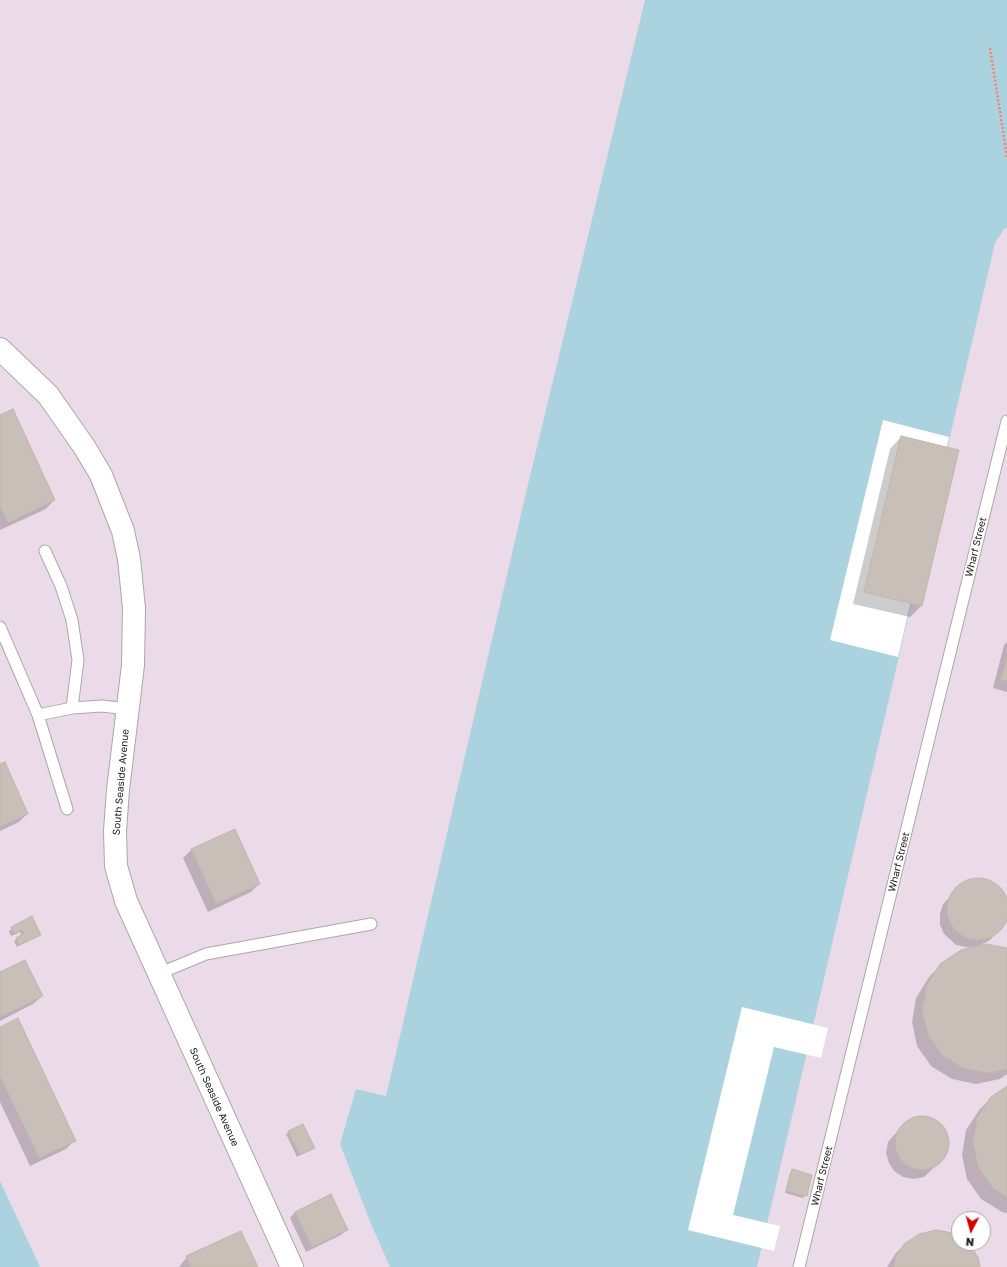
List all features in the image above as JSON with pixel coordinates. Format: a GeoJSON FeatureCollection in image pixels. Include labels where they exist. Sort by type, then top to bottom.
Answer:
{"type":"FeatureCollection","features":[{"type":"Feature","properties":{"kind":"street","name":"South Seaside Avenue"},"geometry":{"type":"LineString","coordinates":[[0,350],[48,395],[85,448],[101,475],[114,503],[129,559],[134,608],[133,666],[118,790],[115,831],[116,866],[126,900],[158,974],[292,1267]]}},
{"type":"Feature","properties":{"kind":"lane","name":"Wharf Street"},"geometry":{"type":"LineString","coordinates":[[800,1267],[1007,421]]}},
{"type":"Feature","properties":{"kind":"lane"},"geometry":{"type":"LineString","coordinates":[[998,456],[1007,466]]}},
{"type":"Feature","properties":{"kind":"lane"},"geometry":{"type":"LineString","coordinates":[[45,550],[61,586],[72,620],[78,660],[72,708]]}},
{"type":"Feature","properties":{"kind":"lane"},"geometry":{"type":"LineString","coordinates":[[0,627],[38,715],[67,809]]}},
{"type":"Feature","properties":{"kind":"lane"},"geometry":{"type":"LineString","coordinates":[[38,715],[72,708],[102,706],[127,709]]}},
{"type":"Feature","properties":{"kind":"lane"},"geometry":{"type":"LineString","coordinates":[[158,974],[206,954],[371,924]]}},
{"type":"Feature","properties":{"kind":"path"},"geometry":{"type":"LineString","coordinates":[[990,48],[1007,157]]}},
{"type":"Feature","properties":{"kind":"shaded area"},"geometry":{"type":"Polygon","coordinates":[[[0,0],[1007,0],[1007,1267],[0,1267],[0,0]]]}},
{"type":"Feature","properties":{"kind":"water"},"geometry":{"type":"Polygon","coordinates":[[[645,0],[1007,0],[1007,228],[1004,229],[995,243],[757,1267],[390,1267],[371,1224],[340,1144],[356,1089],[386,1096],[529,480],[645,0]]]}},
{"type":"Feature","properties":{"kind":"water"},"geometry":{"type":"Polygon","coordinates":[[[0,1181],[40,1267],[0,1267],[0,1181]]]}},
{"type":"Feature","properties":{"kind":"pier"},"geometry":{"type":"Polygon","coordinates":[[[883,420],[949,437],[898,657],[830,640],[883,420]]]}},
{"type":"Feature","properties":{"kind":"pier"},"geometry":{"type":"Polygon","coordinates":[[[742,1007],[828,1028],[821,1058],[774,1047],[733,1215],[780,1226],[774,1251],[688,1230],[742,1007]]]}},
{"type":"Feature","properties":{"kind":"building"},"geometry":{"type":"Polygon","coordinates":[[[13,409],[55,500],[8,523],[0,506],[0,415],[13,409]]]}},
{"type":"Feature","properties":{"kind":"building"},"geometry":{"type":"Polygon","coordinates":[[[901,436],[959,450],[922,606],[864,592],[901,436]]]}},
{"type":"Feature","properties":{"kind":"building"},"geometry":{"type":"Polygon","coordinates":[[[1007,656],[1007,681],[1001,680],[1007,656]]]}},
{"type":"Feature","properties":{"kind":"building"},"geometry":{"type":"Polygon","coordinates":[[[5,762],[28,814],[0,827],[0,764],[5,762]]]}},
{"type":"Feature","properties":{"kind":"building"},"geometry":{"type":"Polygon","coordinates":[[[235,829],[260,884],[216,904],[191,849],[235,829]]]}},
{"type":"Feature","properties":{"kind":"building"},"geometry":{"type":"Polygon","coordinates":[[[978,878],[995,883],[1000,887],[1004,892],[1009,909],[1004,926],[1000,931],[995,935],[978,940],[961,935],[956,931],[952,926],[947,909],[952,892],[956,887],[961,883],[978,878]]]}},
{"type":"Feature","properties":{"kind":"building"},"geometry":{"type":"Polygon","coordinates":[[[32,916],[41,935],[19,945],[16,938],[24,933],[22,930],[14,934],[11,927],[32,916]]]}},
{"type":"Feature","properties":{"kind":"building"},"geometry":{"type":"Polygon","coordinates":[[[986,944],[1007,948],[1007,1069],[988,1073],[963,1068],[942,1055],[928,1035],[922,1010],[927,985],[940,964],[961,950],[986,944]]]}},
{"type":"Feature","properties":{"kind":"building"},"geometry":{"type":"Polygon","coordinates":[[[25,960],[43,996],[0,1017],[0,972],[25,960]]]}},
{"type":"Feature","properties":{"kind":"building"},"geometry":{"type":"Polygon","coordinates":[[[18,1018],[76,1141],[39,1158],[0,1076],[0,1027],[18,1018]]]}},
{"type":"Feature","properties":{"kind":"building"},"geometry":{"type":"Polygon","coordinates":[[[1007,1086],[1007,1197],[993,1188],[978,1167],[973,1143],[977,1118],[991,1097],[1007,1086]]]}},
{"type":"Feature","properties":{"kind":"building"},"geometry":{"type":"Polygon","coordinates":[[[917,1116],[927,1116],[937,1120],[945,1128],[949,1138],[949,1148],[945,1158],[937,1166],[927,1170],[917,1170],[907,1166],[899,1158],[895,1148],[895,1138],[899,1128],[907,1120],[917,1116]]]}},
{"type":"Feature","properties":{"kind":"building"},"geometry":{"type":"Polygon","coordinates":[[[303,1124],[315,1148],[300,1155],[288,1131],[303,1124]]]}},
{"type":"Feature","properties":{"kind":"building"},"geometry":{"type":"Polygon","coordinates":[[[792,1169],[812,1175],[807,1196],[786,1191],[792,1169]]]}},
{"type":"Feature","properties":{"kind":"building"},"geometry":{"type":"Polygon","coordinates":[[[331,1194],[348,1230],[312,1247],[295,1212],[331,1194]]]}},
{"type":"Feature","properties":{"kind":"building"},"geometry":{"type":"Polygon","coordinates":[[[936,1230],[951,1233],[951,1251],[974,1251],[978,1257],[980,1267],[894,1267],[895,1258],[904,1244],[919,1234],[936,1230]]]}},
{"type":"Feature","properties":{"kind":"building"},"geometry":{"type":"Polygon","coordinates":[[[241,1231],[258,1267],[191,1267],[186,1256],[241,1231]]]}}]}
